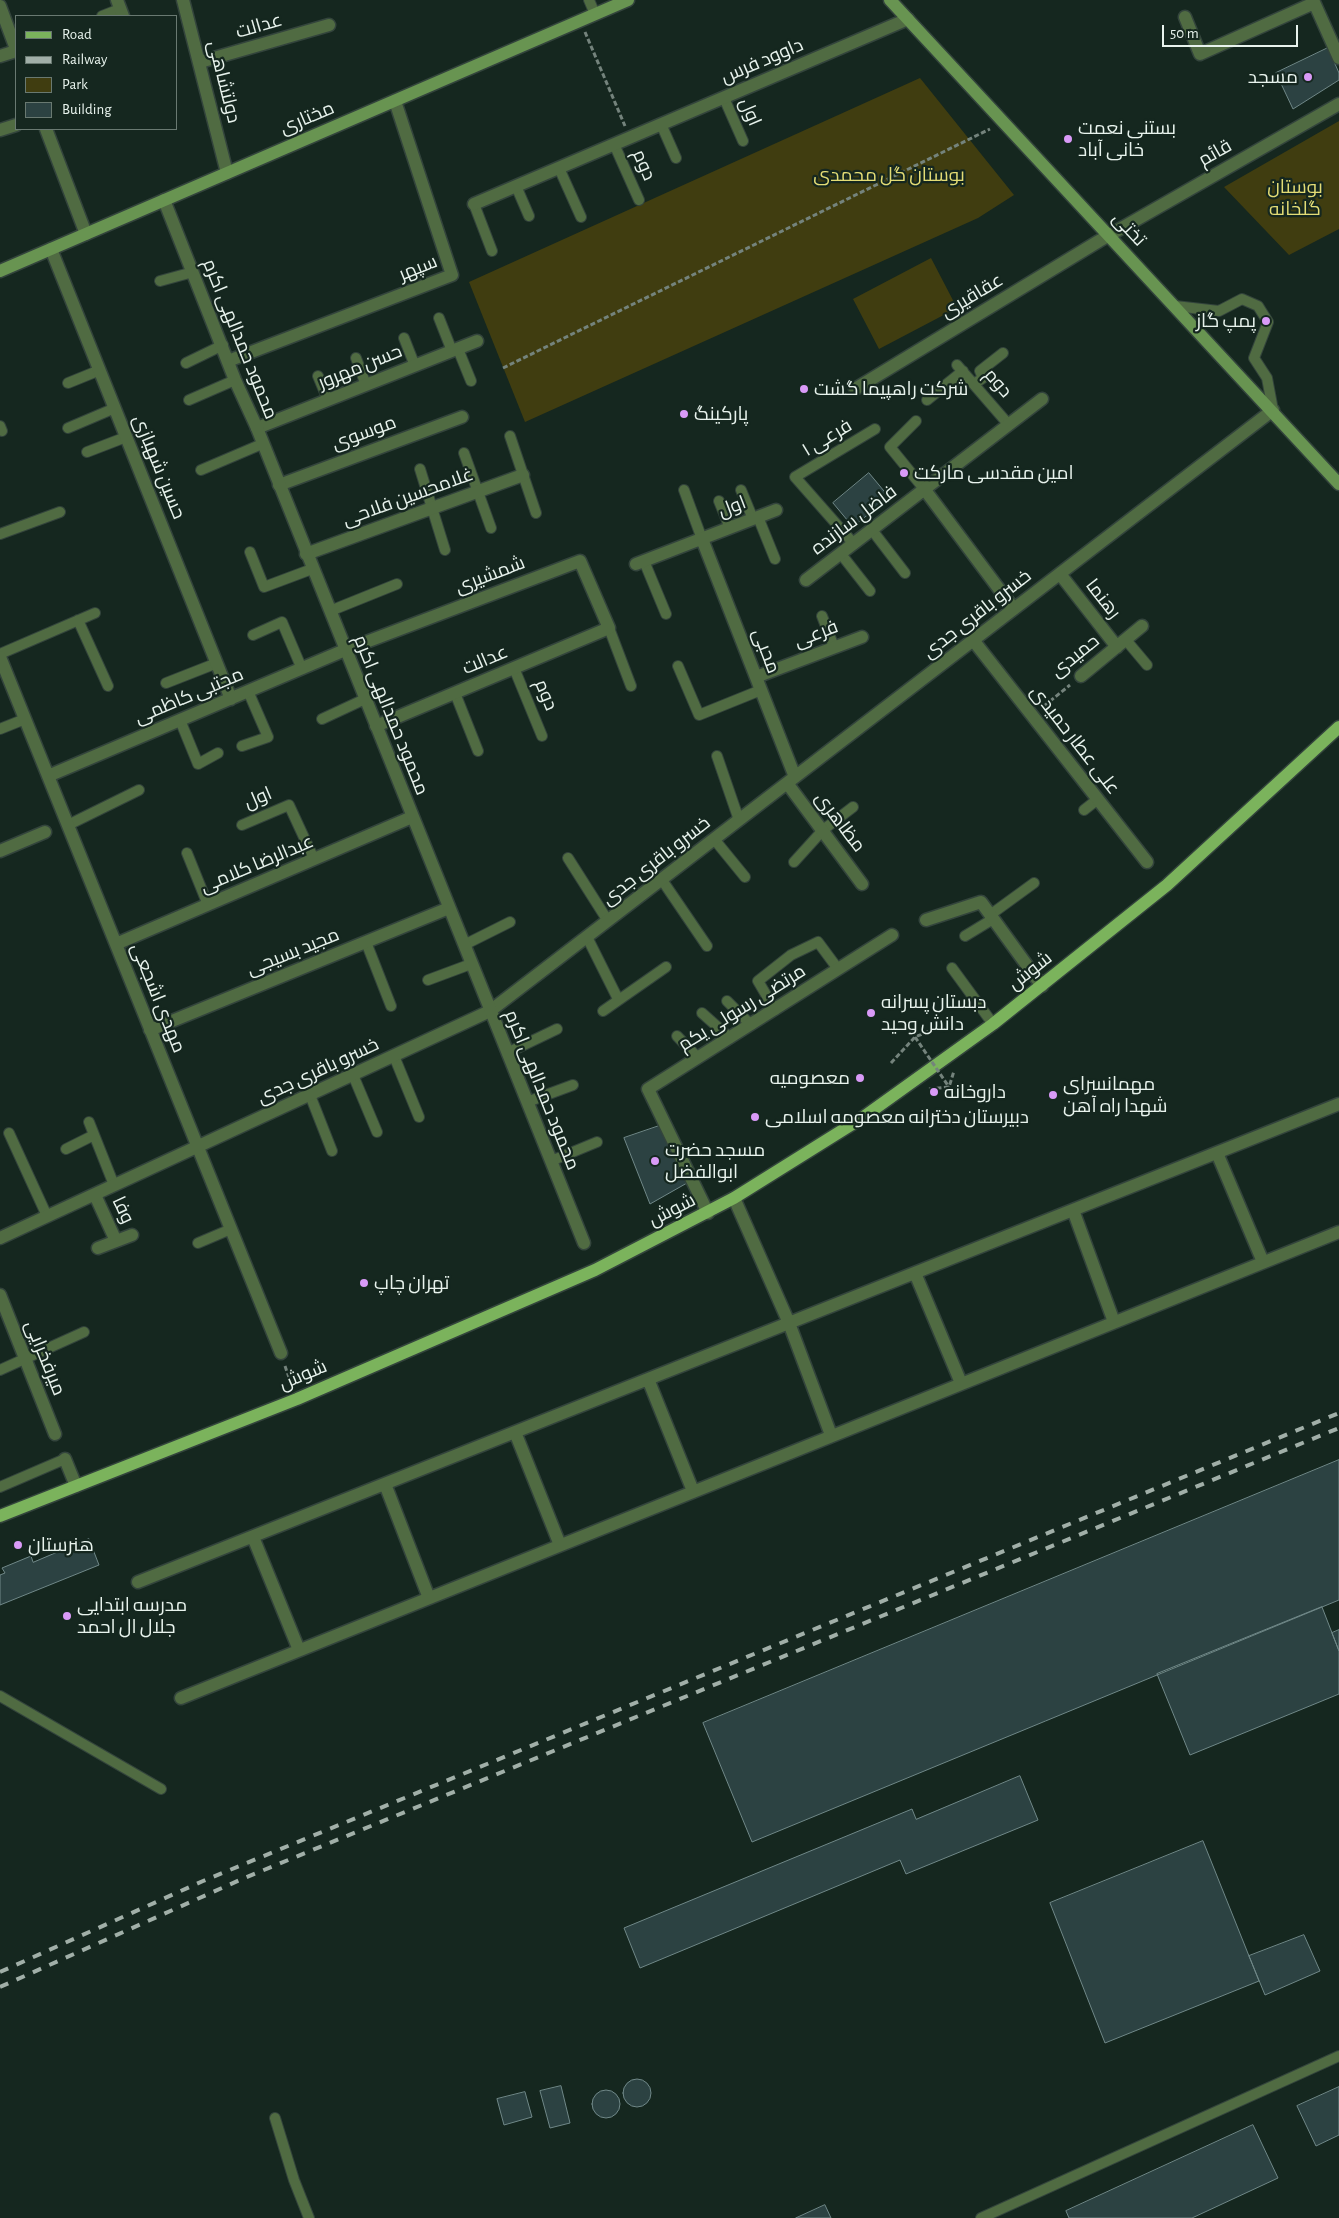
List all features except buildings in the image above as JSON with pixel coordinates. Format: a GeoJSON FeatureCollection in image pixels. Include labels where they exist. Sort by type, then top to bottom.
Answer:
{"type":"FeatureCollection","features":[{"type":"Feature","properties":{"kind":"main road","name":"مختاری"},"geometry":{"type":"LineString","coordinates":[[0,271],[628,0]]}},
{"type":"Feature","properties":{"kind":"main road","name":"تختی"},"geometry":{"type":"LineString","coordinates":[[890,0],[1176,306],[1339,484]]}},
{"type":"Feature","properties":{"kind":"main road","name":"شوش"},"geometry":{"type":"LineString","coordinates":[[0,1516],[297,1399],[595,1270],[734,1198],[862,1118],[993,1024],[1042,986],[1167,885],[1339,727]]}},
{"type":"Feature","properties":{"kind":"street","name":"دولتشاهی"},"geometry":{"type":"LineString","coordinates":[[183,0],[227,173]]}},
{"type":"Feature","properties":{"kind":"street"},"geometry":{"type":"LineString","coordinates":[[1185,17],[1200,54],[1313,1],[1339,58]]}},
{"type":"Feature","properties":{"kind":"street"},"geometry":{"type":"LineString","coordinates":[[0,6],[15,47]]}},
{"type":"Feature","properties":{"kind":"street","name":"داوود فرس"},"geometry":{"type":"LineString","coordinates":[[474,204],[908,19]]}},
{"type":"Feature","properties":{"kind":"street","name":"عدالت"},"geometry":{"type":"LineString","coordinates":[[200,62],[329,25]]}},
{"type":"Feature","properties":{"kind":"street"},"geometry":{"type":"LineString","coordinates":[[0,56],[15,50]]}},
{"type":"Feature","properties":{"kind":"street","name":"سپهر"},"geometry":{"type":"LineString","coordinates":[[228,361],[452,275],[395,101]]}},
{"type":"Feature","properties":{"kind":"street","name":"قائم"},"geometry":{"type":"LineString","coordinates":[[1109,235],[1339,104]]}},
{"type":"Feature","properties":{"kind":"street"},"geometry":{"type":"LineString","coordinates":[[0,130],[15,125]]}},
{"type":"Feature","properties":{"kind":"street"},"geometry":{"type":"LineString","coordinates":[[46,130],[86,234]]}},
{"type":"Feature","properties":{"kind":"street","name":"محمود حمدالهی اکرم"},"geometry":{"type":"LineString","coordinates":[[164,200],[584,1243]]}},
{"type":"Feature","properties":{"kind":"street","name":"عقاقیری"},"geometry":{"type":"LineString","coordinates":[[855,389],[1109,235]]}},
{"type":"Feature","properties":{"kind":"street","name":"حسین شهبازی"},"geometry":{"type":"LineString","coordinates":[[51,249],[231,699]]}},
{"type":"Feature","properties":{"kind":"street","name":"حسن مهرور"},"geometry":{"type":"LineString","coordinates":[[257,428],[477,341]]}},
{"type":"Feature","properties":{"kind":"street","name":"فاضل سازنده"},"geometry":{"type":"LineString","coordinates":[[806,580],[1042,399]]}},
{"type":"Feature","properties":{"kind":"street","name":"خسرو باقری جدی"},"geometry":{"type":"LineString","coordinates":[[0,1238],[490,1011],[1272,410]]}},
{"type":"Feature","properties":{"kind":"street","name":"موسوی"},"geometry":{"type":"LineString","coordinates":[[279,485],[462,417]]}},
{"type":"Feature","properties":{"kind":"street","name":"غلامحسین فلاحی"},"geometry":{"type":"LineString","coordinates":[[306,554],[523,475]]}},
{"type":"Feature","properties":{"kind":"street","name":"فاضل سازنده"},"geometry":{"type":"LineString","coordinates":[[925,490],[1014,609]]}},
{"type":"Feature","properties":{"kind":"street","name":"اول"},"geometry":{"type":"LineString","coordinates":[[702,539],[776,510]]}},
{"type":"Feature","properties":{"kind":"street"},"geometry":{"type":"LineString","coordinates":[[640,562],[702,539]]}},
{"type":"Feature","properties":{"kind":"street","name":"محبی"},"geometry":{"type":"LineString","coordinates":[[702,539],[761,690],[791,780]]}},
{"type":"Feature","properties":{"kind":"street","name":"شمشیری"},"geometry":{"type":"LineString","coordinates":[[345,650],[580,561],[609,628]]}},
{"type":"Feature","properties":{"kind":"street","name":"رهنما"},"geometry":{"type":"LineString","coordinates":[[1060,574],[1121,643]]}},
{"type":"Feature","properties":{"kind":"street","name":"حمیدی"},"geometry":{"type":"LineString","coordinates":[[1081,676],[1142,626]]}},
{"type":"Feature","properties":{"kind":"street","name":"عدالت"},"geometry":{"type":"LineString","coordinates":[[376,726],[609,628]]}},
{"type":"Feature","properties":{"kind":"street","name":"فرعی"},"geometry":{"type":"LineString","coordinates":[[756,677],[862,637]]}},
{"type":"Feature","properties":{"kind":"street","name":"علی عطار حمیدی"},"geometry":{"type":"LineString","coordinates":[[973,640],[1147,862]]}},
{"type":"Feature","properties":{"kind":"street","name":"مجتبی کاظمی"},"geometry":{"type":"LineString","coordinates":[[48,776],[345,650]]}},
{"type":"Feature","properties":{"kind":"street","name":"مهدی اشجعی"},"geometry":{"type":"LineString","coordinates":[[0,656],[281,1353]]}},
{"type":"Feature","properties":{"kind":"street","name":"مظاهری"},"geometry":{"type":"LineString","coordinates":[[791,780],[823,830],[862,884]]}},
{"type":"Feature","properties":{"kind":"street","name":"عبدالرضا کلامی"},"geometry":{"type":"LineString","coordinates":[[116,944],[412,817]]}},
{"type":"Feature","properties":{"kind":"street"},"geometry":{"type":"LineString","coordinates":[[0,851],[44,832]]}},
{"type":"Feature","properties":{"kind":"street"},"geometry":{"type":"LineString","coordinates":[[926,920],[981,902],[1042,986]]}},
{"type":"Feature","properties":{"kind":"street","name":"مجید بسیجی"},"geometry":{"type":"LineString","coordinates":[[150,1030],[449,908]]}},
{"type":"Feature","properties":{"kind":"street","name":"مرتضی رسولی یکم"},"geometry":{"type":"LineString","coordinates":[[708,1213],[648,1089],[892,935]]}},
{"type":"Feature","properties":{"kind":"street"},"geometry":{"type":"LineString","coordinates":[[138,1582],[1339,1104]]}},
{"type":"Feature","properties":{"kind":"street"},"geometry":{"type":"LineString","coordinates":[[1217,1153],[1264,1262]]}},
{"type":"Feature","properties":{"kind":"street","name":"وفا"},"geometry":{"type":"LineString","coordinates":[[95,1195],[116,1241]]}},
{"type":"Feature","properties":{"kind":"street"},"geometry":{"type":"LineString","coordinates":[[734,1198],[789,1323],[831,1435]]}},
{"type":"Feature","properties":{"kind":"street"},"geometry":{"type":"LineString","coordinates":[[1073,1210],[1114,1322]]}},
{"type":"Feature","properties":{"kind":"street"},"geometry":{"type":"LineString","coordinates":[[181,1698],[1339,1232]]}},
{"type":"Feature","properties":{"kind":"street","name":"وفا"},"geometry":{"type":"LineString","coordinates":[[98,1248],[132,1235]]}},
{"type":"Feature","properties":{"kind":"street"},"geometry":{"type":"LineString","coordinates":[[915,1273],[961,1383]]}},
{"type":"Feature","properties":{"kind":"street","name":"میرفخرایی"},"geometry":{"type":"LineString","coordinates":[[0,1295],[55,1434]]}},
{"type":"Feature","properties":{"kind":"street"},"geometry":{"type":"LineString","coordinates":[[648,1379],[693,1491]]}},
{"type":"Feature","properties":{"kind":"street"},"geometry":{"type":"LineString","coordinates":[[515,1432],[560,1545]]}},
{"type":"Feature","properties":{"kind":"street"},"geometry":{"type":"LineString","coordinates":[[65,1459],[76,1486]]}},
{"type":"Feature","properties":{"kind":"street"},"geometry":{"type":"LineString","coordinates":[[385,1484],[429,1598]]}},
{"type":"Feature","properties":{"kind":"street"},"geometry":{"type":"LineString","coordinates":[[253,1537],[299,1650]]}},
{"type":"Feature","properties":{"kind":"lane"},"geometry":{"type":"LineString","coordinates":[[589,0],[595,14]]}},
{"type":"Feature","properties":{"kind":"lane"},"geometry":{"type":"LineString","coordinates":[[105,15],[120,9]]}},
{"type":"Feature","properties":{"kind":"lane","name":"اول"},"geometry":{"type":"LineString","coordinates":[[724,98],[742,141]]}},
{"type":"Feature","properties":{"kind":"lane"},"geometry":{"type":"LineString","coordinates":[[661,124],[676,158]]}},
{"type":"Feature","properties":{"kind":"lane","name":"دوم"},"geometry":{"type":"LineString","coordinates":[[614,144],[639,200]]}},
{"type":"Feature","properties":{"kind":"lane"},"geometry":{"type":"LineString","coordinates":[[559,168],[581,217]]}},
{"type":"Feature","properties":{"kind":"lane"},"geometry":{"type":"LineString","coordinates":[[516,186],[529,216]]}},
{"type":"Feature","properties":{"kind":"lane"},"geometry":{"type":"LineString","coordinates":[[474,204],[492,251]]}},
{"type":"Feature","properties":{"kind":"lane"},"geometry":{"type":"LineString","coordinates":[[160,281],[193,272]]}},
{"type":"Feature","properties":{"kind":"lane"},"geometry":{"type":"LineString","coordinates":[[1176,306],[1219,311],[1242,299],[1258,306],[1268,322],[1254,358],[1267,378],[1272,410]]}},
{"type":"Feature","properties":{"kind":"lane"},"geometry":{"type":"LineString","coordinates":[[439,318],[471,381]]}},
{"type":"Feature","properties":{"kind":"lane"},"geometry":{"type":"LineString","coordinates":[[404,338],[415,366]]}},
{"type":"Feature","properties":{"kind":"lane"},"geometry":{"type":"LineString","coordinates":[[186,362],[223,345]]}},
{"type":"Feature","properties":{"kind":"lane"},"geometry":{"type":"LineString","coordinates":[[974,384],[983,378],[980,371],[1003,353]]}},
{"type":"Feature","properties":{"kind":"lane"},"geometry":{"type":"LineString","coordinates":[[356,358],[366,385]]}},
{"type":"Feature","properties":{"kind":"lane","name":"دوم"},"geometry":{"type":"LineString","coordinates":[[927,400],[960,368],[1009,425]]}},
{"type":"Feature","properties":{"kind":"lane"},"geometry":{"type":"LineString","coordinates":[[68,383],[100,370]]}},
{"type":"Feature","properties":{"kind":"lane"},"geometry":{"type":"LineString","coordinates":[[318,376],[328,400]]}},
{"type":"Feature","properties":{"kind":"lane"},"geometry":{"type":"LineString","coordinates":[[189,400],[235,380]]}},
{"type":"Feature","properties":{"kind":"lane"},"geometry":{"type":"LineString","coordinates":[[68,428],[115,408]]}},
{"type":"Feature","properties":{"kind":"lane"},"geometry":{"type":"LineString","coordinates":[[916,421],[890,446],[925,490]]}},
{"type":"Feature","properties":{"kind":"lane","name":"فرعی ۱"},"geometry":{"type":"LineString","coordinates":[[854,544],[795,477],[875,429]]}},
{"type":"Feature","properties":{"kind":"lane"},"geometry":{"type":"LineString","coordinates":[[510,436],[536,513]]}},
{"type":"Feature","properties":{"kind":"lane"},"geometry":{"type":"LineString","coordinates":[[87,452],[126,437]]}},
{"type":"Feature","properties":{"kind":"lane"},"geometry":{"type":"LineString","coordinates":[[201,470],[262,444]]}},
{"type":"Feature","properties":{"kind":"lane"},"geometry":{"type":"LineString","coordinates":[[464,453],[491,528]]}},
{"type":"Feature","properties":{"kind":"lane"},"geometry":{"type":"LineString","coordinates":[[420,469],[445,550]]}},
{"type":"Feature","properties":{"kind":"lane"},"geometry":{"type":"LineString","coordinates":[[684,490],[702,539]]}},
{"type":"Feature","properties":{"kind":"lane"},"geometry":{"type":"LineString","coordinates":[[741,490],[775,559]]}},
{"type":"Feature","properties":{"kind":"lane"},"geometry":{"type":"LineString","coordinates":[[719,501],[730,528]]}},
{"type":"Feature","properties":{"kind":"lane"},"geometry":{"type":"LineString","coordinates":[[0,534],[60,512]]}},
{"type":"Feature","properties":{"kind":"lane"},"geometry":{"type":"LineString","coordinates":[[872,530],[905,573]]}},
{"type":"Feature","properties":{"kind":"lane"},"geometry":{"type":"LineString","coordinates":[[250,552],[264,587],[312,568]]}},
{"type":"Feature","properties":{"kind":"lane"},"geometry":{"type":"LineString","coordinates":[[841,554],[870,591]]}},
{"type":"Feature","properties":{"kind":"lane"},"geometry":{"type":"LineString","coordinates":[[640,562],[666,614]]}},
{"type":"Feature","properties":{"kind":"lane"},"geometry":{"type":"LineString","coordinates":[[330,611],[397,584]]}},
{"type":"Feature","properties":{"kind":"lane"},"geometry":{"type":"LineString","coordinates":[[0,656],[95,613]]}},
{"type":"Feature","properties":{"kind":"lane"},"geometry":{"type":"LineString","coordinates":[[822,616],[834,647]]}},
{"type":"Feature","properties":{"kind":"lane"},"geometry":{"type":"LineString","coordinates":[[78,620],[108,686]]}},
{"type":"Feature","properties":{"kind":"lane"},"geometry":{"type":"LineString","coordinates":[[253,635],[282,622],[302,669]]}},
{"type":"Feature","properties":{"kind":"lane"},"geometry":{"type":"LineString","coordinates":[[609,628],[631,686]]}},
{"type":"Feature","properties":{"kind":"lane"},"geometry":{"type":"LineString","coordinates":[[1121,643],[1147,665]]}},
{"type":"Feature","properties":{"kind":"lane"},"geometry":{"type":"LineString","coordinates":[[166,683],[216,662]]}},
{"type":"Feature","properties":{"kind":"lane"},"geometry":{"type":"LineString","coordinates":[[678,666],[699,715],[761,690]]}},
{"type":"Feature","properties":{"kind":"lane","name":"دوم"},"geometry":{"type":"LineString","coordinates":[[514,668],[542,736]]}},
{"type":"Feature","properties":{"kind":"lane"},"geometry":{"type":"LineString","coordinates":[[242,746],[268,737],[248,692]]}},
{"type":"Feature","properties":{"kind":"lane"},"geometry":{"type":"LineString","coordinates":[[455,693],[478,751]]}},
{"type":"Feature","properties":{"kind":"lane"},"geometry":{"type":"LineString","coordinates":[[322,719],[365,699]]}},
{"type":"Feature","properties":{"kind":"lane"},"geometry":{"type":"LineString","coordinates":[[0,729],[25,719]]}},
{"type":"Feature","properties":{"kind":"lane"},"geometry":{"type":"LineString","coordinates":[[180,720],[198,764],[218,753]]}},
{"type":"Feature","properties":{"kind":"lane"},"geometry":{"type":"LineString","coordinates":[[716,756],[739,820]]}},
{"type":"Feature","properties":{"kind":"lane"},"geometry":{"type":"LineString","coordinates":[[68,825],[139,790]]}},
{"type":"Feature","properties":{"kind":"lane"},"geometry":{"type":"LineString","coordinates":[[1084,810],[1098,799]]}},
{"type":"Feature","properties":{"kind":"lane","name":"اول"},"geometry":{"type":"LineString","coordinates":[[242,825],[289,805],[314,859]]}},
{"type":"Feature","properties":{"kind":"lane"},"geometry":{"type":"LineString","coordinates":[[794,862],[823,830],[853,807]]}},
{"type":"Feature","properties":{"kind":"lane"},"geometry":{"type":"LineString","coordinates":[[714,839],[745,877]]}},
{"type":"Feature","properties":{"kind":"lane"},"geometry":{"type":"LineString","coordinates":[[187,853],[208,905]]}},
{"type":"Feature","properties":{"kind":"lane"},"geometry":{"type":"LineString","coordinates":[[568,858],[608,921]]}},
{"type":"Feature","properties":{"kind":"lane"},"geometry":{"type":"LineString","coordinates":[[662,880],[707,946]]}},
{"type":"Feature","properties":{"kind":"lane"},"geometry":{"type":"LineString","coordinates":[[965,936],[1034,883]]}},
{"type":"Feature","properties":{"kind":"lane"},"geometry":{"type":"LineString","coordinates":[[464,945],[510,922]]}},
{"type":"Feature","properties":{"kind":"lane"},"geometry":{"type":"LineString","coordinates":[[587,937],[618,999]]}},
{"type":"Feature","properties":{"kind":"lane"},"geometry":{"type":"LineString","coordinates":[[366,942],[391,1006]]}},
{"type":"Feature","properties":{"kind":"lane"},"geometry":{"type":"LineString","coordinates":[[775,1010],[758,981],[792,954],[818,942],[838,969]]}},
{"type":"Feature","properties":{"kind":"lane"},"geometry":{"type":"LineString","coordinates":[[428,980],[471,964]]}},
{"type":"Feature","properties":{"kind":"lane"},"geometry":{"type":"LineString","coordinates":[[603,1011],[666,967]]}},
{"type":"Feature","properties":{"kind":"lane"},"geometry":{"type":"LineString","coordinates":[[952,968],[993,1024]]}},
{"type":"Feature","properties":{"kind":"lane"},"geometry":{"type":"LineString","coordinates":[[727,1001],[751,1025]]}},
{"type":"Feature","properties":{"kind":"lane"},"geometry":{"type":"LineString","coordinates":[[702,1013],[730,1038]]}},
{"type":"Feature","properties":{"kind":"lane"},"geometry":{"type":"LineString","coordinates":[[507,1053],[556,1029]]}},
{"type":"Feature","properties":{"kind":"lane"},"geometry":{"type":"LineString","coordinates":[[677,1036],[698,1058]]}},
{"type":"Feature","properties":{"kind":"lane"},"geometry":{"type":"LineString","coordinates":[[394,1056],[419,1117]]}},
{"type":"Feature","properties":{"kind":"lane"},"geometry":{"type":"LineString","coordinates":[[353,1075],[378,1132]]}},
{"type":"Feature","properties":{"kind":"lane"},"geometry":{"type":"LineString","coordinates":[[527,1102],[573,1085]]}},
{"type":"Feature","properties":{"kind":"lane"},"geometry":{"type":"LineString","coordinates":[[310,1095],[332,1151]]}},
{"type":"Feature","properties":{"kind":"lane"},"geometry":{"type":"LineString","coordinates":[[89,1122],[114,1185]]}},
{"type":"Feature","properties":{"kind":"lane"},"geometry":{"type":"LineString","coordinates":[[9,1133],[47,1216]]}},
{"type":"Feature","properties":{"kind":"lane"},"geometry":{"type":"LineString","coordinates":[[66,1150],[94,1135]]}},
{"type":"Feature","properties":{"kind":"lane"},"geometry":{"type":"LineString","coordinates":[[551,1161],[597,1142]]}},
{"type":"Feature","properties":{"kind":"lane"},"geometry":{"type":"LineString","coordinates":[[198,1243],[231,1229]]}},
{"type":"Feature","properties":{"kind":"lane"},"geometry":{"type":"LineString","coordinates":[[0,1370],[84,1332]]}},
{"type":"Feature","properties":{"kind":"lane"},"geometry":{"type":"LineString","coordinates":[[0,1487],[65,1459]]}},
{"type":"Feature","properties":{"kind":"lane"},"geometry":{"type":"LineString","coordinates":[[0,1696],[161,1790]]}},
{"type":"Feature","properties":{"kind":"lane"},"geometry":{"type":"LineString","coordinates":[[981,2218],[1339,2056]]}},
{"type":"Feature","properties":{"kind":"lane"},"geometry":{"type":"LineString","coordinates":[[275,2118],[294,2180],[309,2218]]}},
{"type":"Feature","properties":{"kind":"path"},"geometry":{"type":"LineString","coordinates":[[580,20],[630,138]]}},
{"type":"Feature","properties":{"kind":"path"},"geometry":{"type":"LineString","coordinates":[[504,368],[1004,122]]}},
{"type":"Feature","properties":{"kind":"path","name":"حمیدی"},"geometry":{"type":"LineString","coordinates":[[1032,716],[1081,676]]}},
{"type":"Feature","properties":{"kind":"path"},"geometry":{"type":"LineString","coordinates":[[891,1064],[915,1037],[942,1026]]}},
{"type":"Feature","properties":{"kind":"path"},"geometry":{"type":"LineString","coordinates":[[915,1037],[949,1087]]}},
{"type":"Feature","properties":{"kind":"green space","name":"بوستان گل محمدی"},"geometry":{"type":"Polygon","coordinates":[[[920,78],[1014,195],[978,218],[525,422],[469,282],[920,78]]]}},
{"type":"Feature","properties":{"kind":"green space","name":"بوستان گلخانه"},"geometry":{"type":"Polygon","coordinates":[[[1339,121],[1339,229],[1289,255],[1224,187],[1339,121]]]}},
{"type":"Feature","properties":{"kind":"green space"},"geometry":{"type":"Polygon","coordinates":[[[931,258],[957,308],[879,349],[853,299],[931,258]]]}},
{"type":"Feature","properties":{"kind":"railway"},"geometry":{"type":"LineString","coordinates":[[0,1972],[203,1881],[1339,1413]]}},
{"type":"Feature","properties":{"kind":"railway"},"geometry":{"type":"LineString","coordinates":[[0,1987],[242,1879],[1339,1428]]}},
{"type":"Feature","properties":{"kind":"place","name":"مسجد"},"geometry":{"type":"Point","coordinates":[1308,77]}},
{"type":"Feature","properties":{"kind":"place","name":"بستنی نعمت خانی آباد"},"geometry":{"type":"Point","coordinates":[1068,139]}},
{"type":"Feature","properties":{"kind":"place","name":"پمپ گاز"},"geometry":{"type":"Point","coordinates":[1266,321]}},
{"type":"Feature","properties":{"kind":"place","name":"شركت راهپيما گشت"},"geometry":{"type":"Point","coordinates":[804,389]}},
{"type":"Feature","properties":{"kind":"place","name":"پارکینگ"},"geometry":{"type":"Point","coordinates":[684,414]}},
{"type":"Feature","properties":{"kind":"place","name":"امین مقدسی مارکت"},"geometry":{"type":"Point","coordinates":[904,473]}},
{"type":"Feature","properties":{"kind":"place","name":"دبستان پسرانه دانش وحید"},"geometry":{"type":"Point","coordinates":[871,1013]}},
{"type":"Feature","properties":{"kind":"place","name":"معصومیه"},"geometry":{"type":"Point","coordinates":[860,1078]}},
{"type":"Feature","properties":{"kind":"place","name":"داروخانه"},"geometry":{"type":"Point","coordinates":[934,1092]}},
{"type":"Feature","properties":{"kind":"place","name":"مهمانسرای شهدا راه آهن"},"geometry":{"type":"Point","coordinates":[1053,1095]}},
{"type":"Feature","properties":{"kind":"place","name":"دبیرستان دخترانه معصومه اسلامی"},"geometry":{"type":"Point","coordinates":[755,1117]}},
{"type":"Feature","properties":{"kind":"place","name":"مسجد حضرت ابوالفضل"},"geometry":{"type":"Point","coordinates":[655,1161]}},
{"type":"Feature","properties":{"kind":"place","name":"تهران چاپ"},"geometry":{"type":"Point","coordinates":[364,1283]}},
{"type":"Feature","properties":{"kind":"place","name":"هنرستان"},"geometry":{"type":"Point","coordinates":[18,1545]}},
{"type":"Feature","properties":{"kind":"place","name":"مدرسه ابتدایی جلال ال احمد"},"geometry":{"type":"Point","coordinates":[67,1616]}}]}
